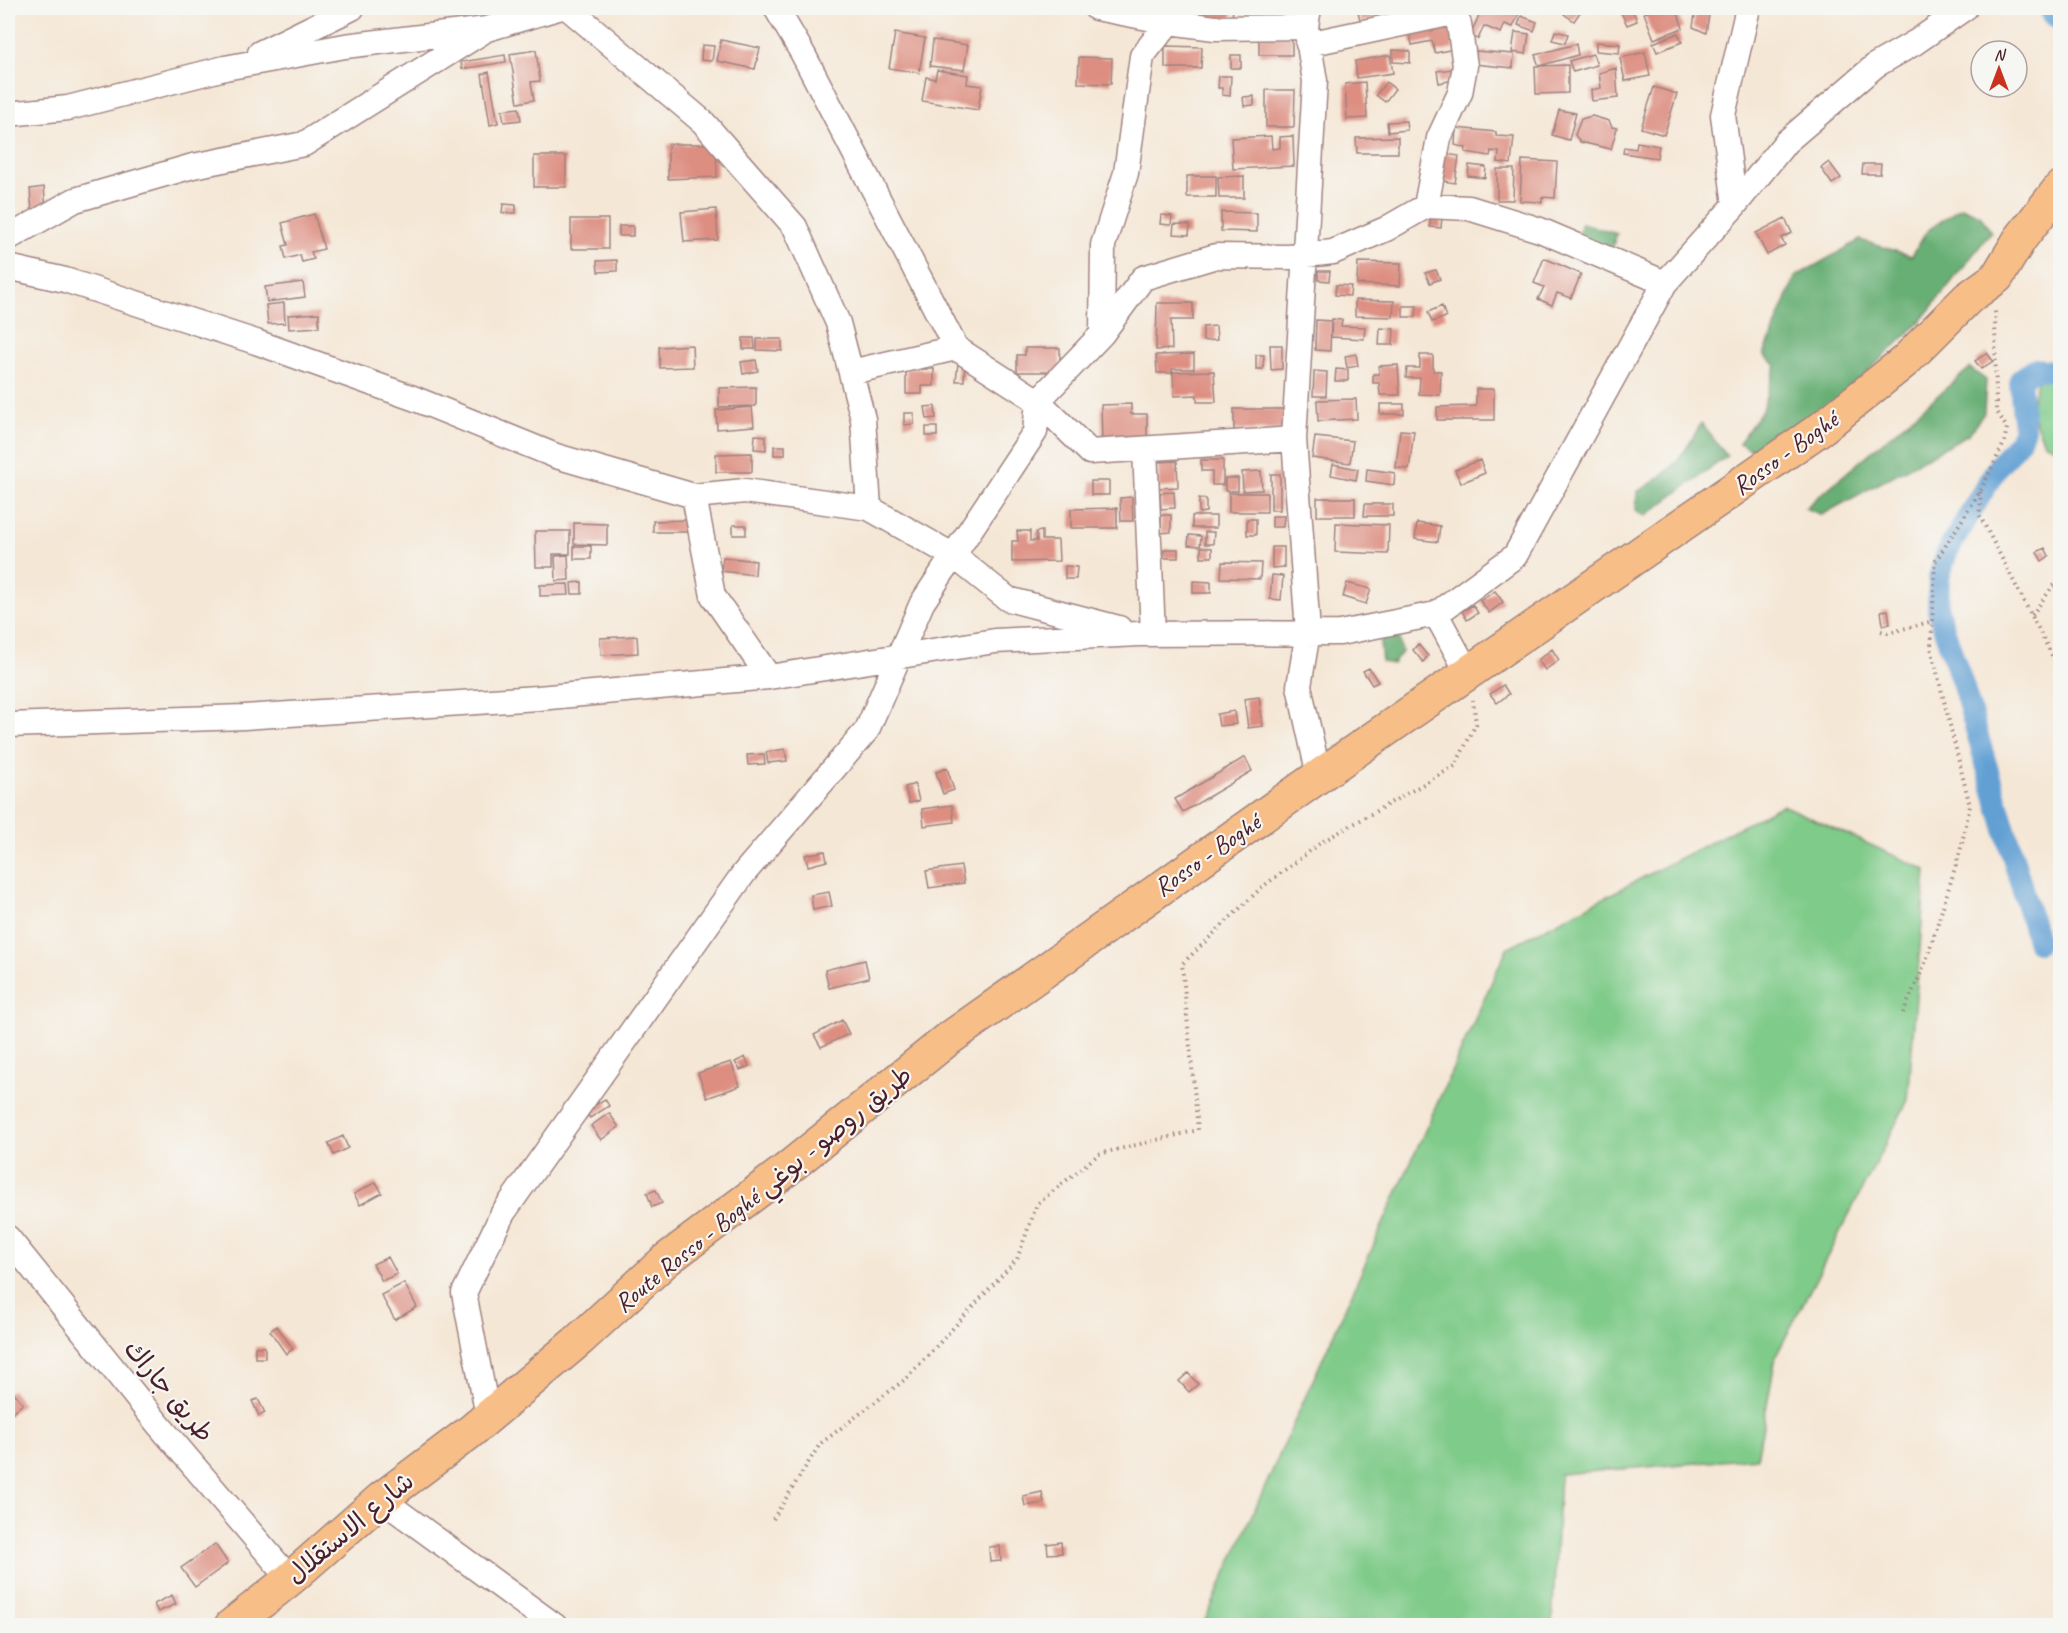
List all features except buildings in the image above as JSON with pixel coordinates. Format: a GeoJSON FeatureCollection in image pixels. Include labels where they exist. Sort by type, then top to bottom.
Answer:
{"type":"FeatureCollection","features":[{"type":"Feature","properties":{"kind":"highway","name":"Rosso - Boghé"},"geometry":{"type":"LineString","coordinates":[[479,1424],[579,1340],[666,1260],[782,1173],[948,1040],[1319,776],[1823,427],[1905,361],[1968,298],[1997,277],[2020,239],[2061,188]]}},
{"type":"Feature","properties":{"kind":"highway","name":"شارع الاستقلال"},"geometry":{"type":"LineString","coordinates":[[231,1626],[290,1579],[381,1499],[479,1424]]}},
{"type":"Feature","properties":{"kind":"street"},"geometry":{"type":"LineString","coordinates":[[234,66],[352,8]]}},
{"type":"Feature","properties":{"kind":"street"},"geometry":{"type":"LineString","coordinates":[[8,114],[68,108],[234,66],[345,46],[487,29],[558,8]]}},
{"type":"Feature","properties":{"kind":"street"},"geometry":{"type":"LineString","coordinates":[[568,8],[703,122],[795,227],[838,323],[851,372],[863,419],[869,508]]}},
{"type":"Feature","properties":{"kind":"street"},"geometry":{"type":"LineString","coordinates":[[776,8],[803,54],[956,348],[1038,401],[1090,452],[1294,439]]}},
{"type":"Feature","properties":{"kind":"street"},"geometry":{"type":"LineString","coordinates":[[1096,8],[1215,28],[1308,26],[1452,10],[1459,24],[1465,66],[1460,93],[1438,138],[1426,206]]}},
{"type":"Feature","properties":{"kind":"street"},"geometry":{"type":"LineString","coordinates":[[1736,205],[1723,115],[1748,8]]}},
{"type":"Feature","properties":{"kind":"street"},"geometry":{"type":"LineString","coordinates":[[8,725],[244,717],[538,698],[769,677],[995,641],[1146,634],[1340,633],[1436,614],[1515,556],[1665,283],[1736,205],[1786,142],[1876,65],[1916,42],[1965,8]]}},
{"type":"Feature","properties":{"kind":"street"},"geometry":{"type":"LineString","coordinates":[[1102,334],[1103,245],[1126,173],[1142,56],[1154,16]]}},
{"type":"Feature","properties":{"kind":"street"},"geometry":{"type":"LineString","coordinates":[[1308,26],[1315,81],[1294,439],[1308,632],[1299,686],[1319,776]]}},
{"type":"Feature","properties":{"kind":"street"},"geometry":{"type":"LineString","coordinates":[[8,238],[75,200],[193,166],[304,144],[487,29]]}},
{"type":"Feature","properties":{"kind":"street"},"geometry":{"type":"LineString","coordinates":[[479,1424],[464,1293],[503,1213],[744,873],[867,730],[922,603],[1035,432],[1038,401],[1102,334],[1143,278],[1215,256],[1289,257],[1333,252],[1386,229],[1426,206],[1469,208],[1540,230],[1665,283]]}},
{"type":"Feature","properties":{"kind":"street"},"geometry":{"type":"LineString","coordinates":[[8,267],[65,280],[256,342],[413,398],[556,456],[694,496],[745,491],[869,508],[954,556],[1008,599],[1146,634]]}},
{"type":"Feature","properties":{"kind":"street"},"geometry":{"type":"LineString","coordinates":[[851,372],[956,348]]}},
{"type":"Feature","properties":{"kind":"street"},"geometry":{"type":"LineString","coordinates":[[1145,449],[1146,634]]}},
{"type":"Feature","properties":{"kind":"street"},"geometry":{"type":"LineString","coordinates":[[694,496],[713,596],[769,677]]}},
{"type":"Feature","properties":{"kind":"street"},"geometry":{"type":"LineString","coordinates":[[1436,614],[1468,673]]}},
{"type":"Feature","properties":{"kind":"street","name":"طريق جاراك"},"geometry":{"type":"LineString","coordinates":[[8,1238],[158,1424],[290,1579]]}},
{"type":"Feature","properties":{"kind":"street"},"geometry":{"type":"LineString","coordinates":[[381,1499],[555,1626]]}},
{"type":"Feature","properties":{"kind":"path"},"geometry":{"type":"LineString","coordinates":[[1904,1013],[1926,961],[1959,852],[1970,806],[1931,648],[1935,562],[1980,492],[2004,443],[2007,428],[1996,410],[1994,328],[1997,277]]}},
{"type":"Feature","properties":{"kind":"path"},"geometry":{"type":"LineString","coordinates":[[2057,482],[2061,496]]}},
{"type":"Feature","properties":{"kind":"path"},"geometry":{"type":"LineString","coordinates":[[1980,492],[1979,514],[2061,671]]}},
{"type":"Feature","properties":{"kind":"path"},"geometry":{"type":"LineString","coordinates":[[2032,615],[2053,586],[2061,582]]}},
{"type":"Feature","properties":{"kind":"path"},"geometry":{"type":"LineString","coordinates":[[1881,631],[1888,633],[1933,621]]}},
{"type":"Feature","properties":{"kind":"path"},"geometry":{"type":"LineString","coordinates":[[773,1519],[820,1444],[907,1378],[1017,1259],[1037,1204],[1100,1154],[1198,1130],[1182,964],[1261,888],[1322,842],[1455,766],[1476,724],[1468,673]]}},
{"type":"Feature","properties":{"kind":"green space"},"geometry":{"type":"Polygon","coordinates":[[[1961,207],[1980,215],[1991,232],[1919,323],[1824,413],[1753,451],[1739,443],[1762,410],[1776,365],[1764,355],[1795,277],[1860,240],[1912,256],[1927,231],[1961,207]]]}},
{"type":"Feature","properties":{"kind":"green space"},"geometry":{"type":"Polygon","coordinates":[[[1582,223],[1617,234],[1610,253],[1576,241],[1582,223]]]}},
{"type":"Feature","properties":{"kind":"green space"},"geometry":{"type":"Polygon","coordinates":[[[1970,368],[1986,380],[1984,413],[1969,434],[1822,515],[1805,508],[1970,368]]]}},
{"type":"Feature","properties":{"kind":"green space"},"geometry":{"type":"Polygon","coordinates":[[[2038,378],[2060,380],[2060,450],[2044,443],[2030,409],[2038,378]]]}},
{"type":"Feature","properties":{"kind":"green space"},"geometry":{"type":"Polygon","coordinates":[[[1701,423],[1727,456],[1645,516],[1636,510],[1637,492],[1659,478],[1675,463],[1701,423]]]}},
{"type":"Feature","properties":{"kind":"green space"},"geometry":{"type":"Polygon","coordinates":[[[1387,635],[1399,638],[1402,652],[1393,664],[1382,662],[1380,642],[1387,635]]]}},
{"type":"Feature","properties":{"kind":"green space"},"geometry":{"type":"Polygon","coordinates":[[[1782,805],[1926,870],[1908,1100],[1776,1356],[1757,1458],[1560,1474],[1552,1625],[1203,1625],[1507,948],[1782,805]]]}},
{"type":"Feature","properties":{"kind":"waterway"},"geometry":{"type":"LineString","coordinates":[[2038,943],[1963,685],[1938,611],[1939,578],[1947,552],[1998,466],[2019,441],[2024,429],[2020,380],[2034,369],[2060,372]]}}]}
